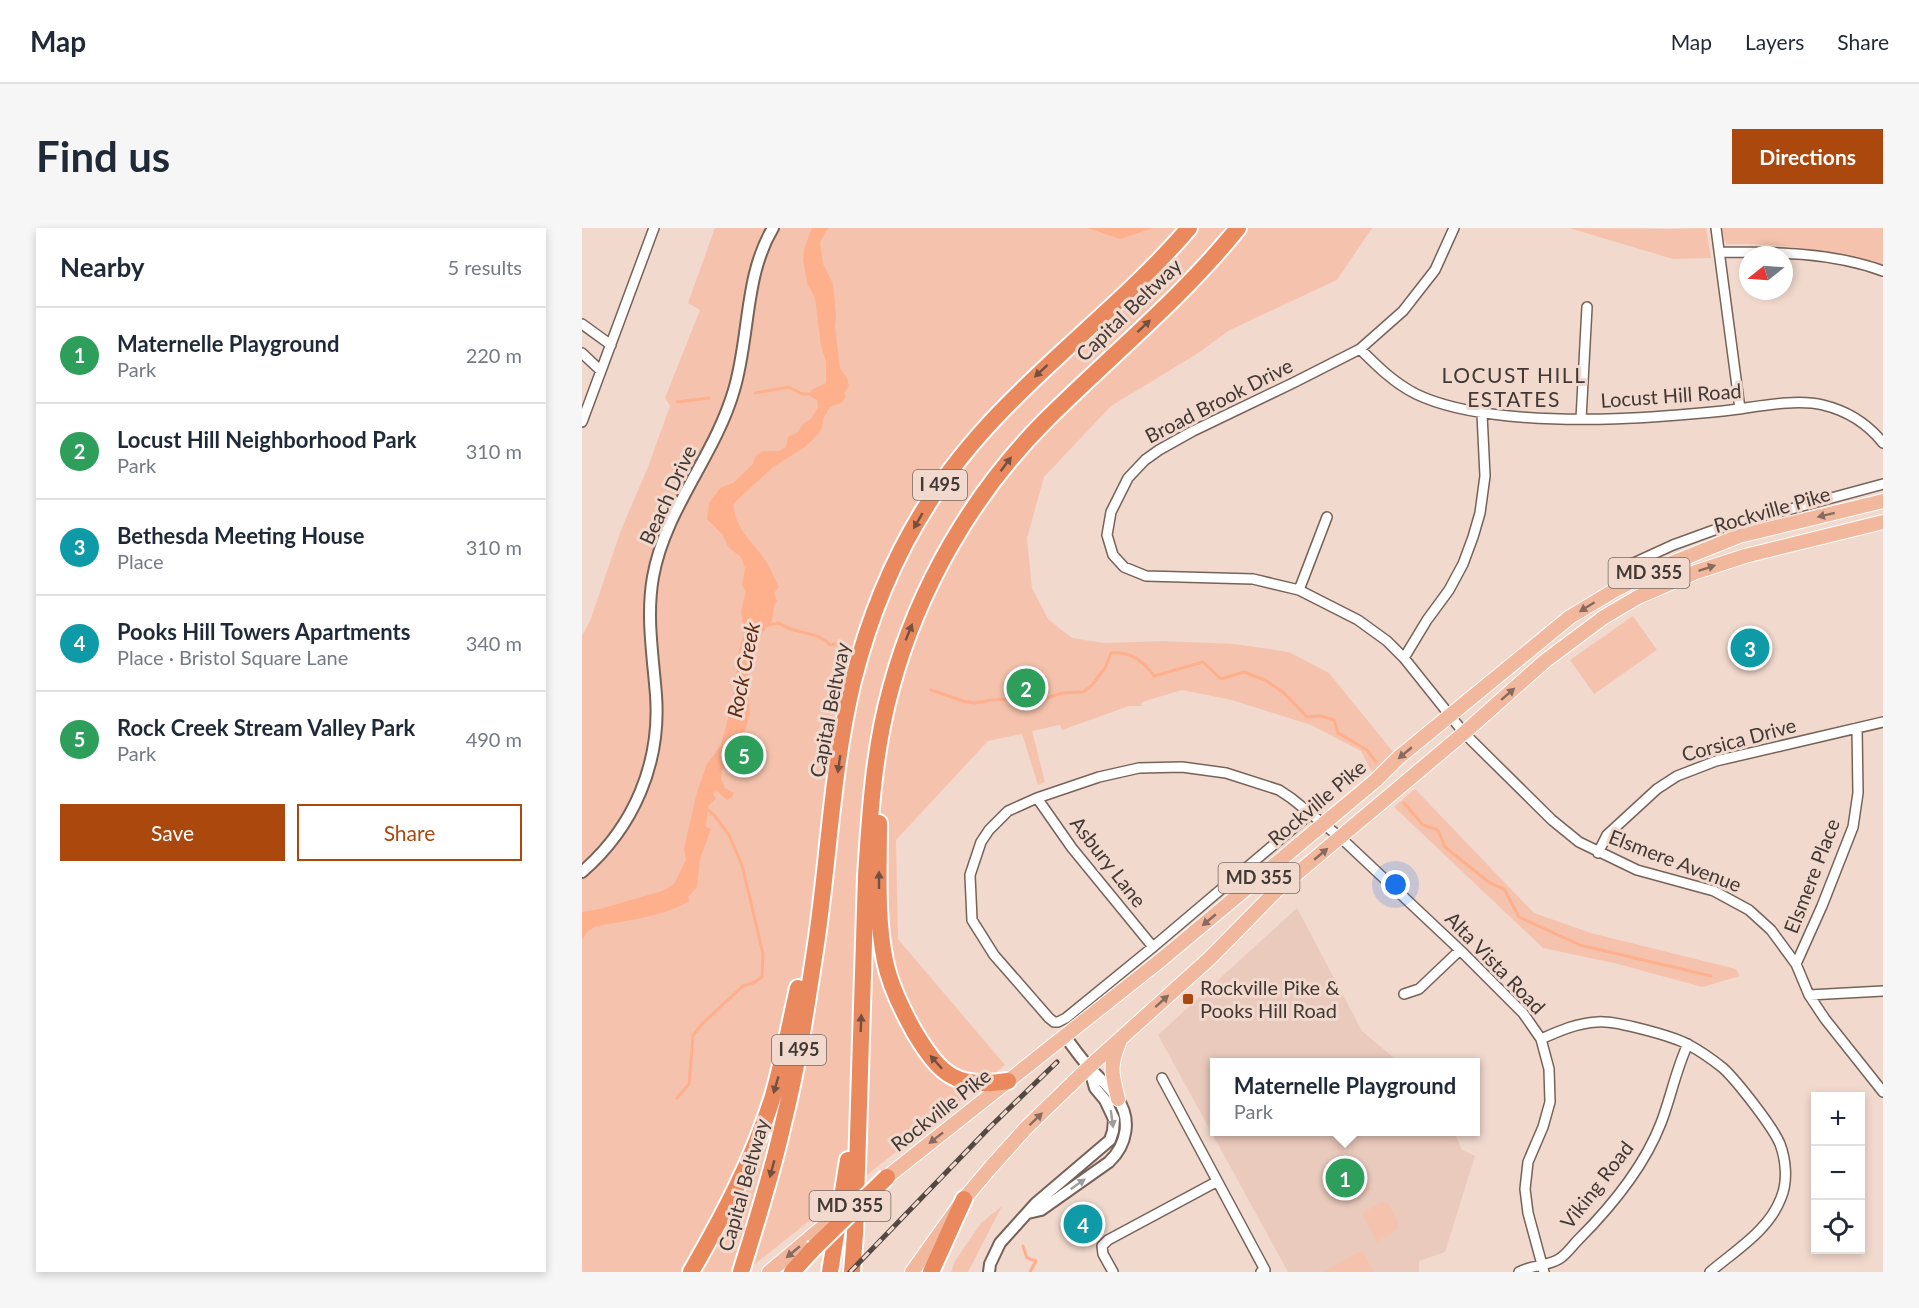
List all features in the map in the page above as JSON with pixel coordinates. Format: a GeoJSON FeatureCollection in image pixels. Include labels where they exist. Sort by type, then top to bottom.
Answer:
{"type":"FeatureCollection","features":[{"type":"Feature","properties":{"kind":"highway","name":"Capital Beltway"},"geometry":{"type":"LineString","coordinates":[[741,1272],[770,1175],[798,1055],[853,681],[869,627],[887,582],[907,540],[929,502],[954,465],[985,428],[1019,392],[1153,266],[1189,228]]}},
{"type":"Feature","properties":{"kind":"highway","name":"Capital Beltway"},"geometry":{"type":"LineString","coordinates":[[852,1272],[869,824],[880,736],[891,688],[907,638],[942,560],[986,491],[1014,454],[1045,421],[1179,293],[1238,228]]}},
{"type":"Feature","properties":{"kind":"highway"},"geometry":{"type":"LineString","coordinates":[[891,688],[879,824],[881,935],[891,982],[900,1006],[922,1046],[945,1072],[957,1079],[985,1085],[1008,1081]]}},
{"type":"Feature","properties":{"kind":"highway"},"geometry":{"type":"LineString","coordinates":[[691,1272],[717,1227],[747,1163],[772,1099],[789,1030],[832,822]]}},
{"type":"Feature","properties":{"kind":"highway"},"geometry":{"type":"LineString","coordinates":[[830,1272],[859,1082]]}},
{"type":"Feature","properties":{"kind":"highway"},"geometry":{"type":"LineString","coordinates":[[792,1272],[813,1242],[887,1177]]}},
{"type":"Feature","properties":{"kind":"highway"},"geometry":{"type":"LineString","coordinates":[[931,1272],[964,1199]]}},
{"type":"Feature","properties":{"kind":"main road","name":"Rockville Pike"},"geometry":{"type":"LineString","coordinates":[[887,1177],[1162,959],[1376,780],[1398,758],[1570,617],[1652,571],[1738,536],[1883,501]]}},
{"type":"Feature","properties":{"kind":"main road"},"geometry":{"type":"LineString","coordinates":[[1852,530],[1864,520],[1883,514]]}},
{"type":"Feature","properties":{"kind":"main road","name":"Rockville Pike"},"geometry":{"type":"LineString","coordinates":[[912,1272],[964,1199],[1026,1128],[1089,1067],[1210,958],[1275,892],[1553,655],[1604,617],[1638,597],[1696,572],[1745,556],[1883,522]]}},
{"type":"Feature","properties":{"kind":"main road"},"geometry":{"type":"LineString","coordinates":[[1119,1099],[1112,1069],[1114,1054],[1120,1041]]}},
{"type":"Feature","properties":{"kind":"main road","name":"MD 355"},"geometry":{"type":"LineString","coordinates":[[771,1270],[813,1242]]}},
{"type":"Feature","properties":{"kind":"street"},"geometry":{"type":"LineString","coordinates":[[582,422],[654,228]]}},
{"type":"Feature","properties":{"kind":"street","name":"Beach Drive"},"geometry":{"type":"LineString","coordinates":[[582,872],[603,852],[621,829],[637,803],[648,775],[654,747],[657,713],[650,611],[656,564],[671,522],[731,401],[739,373],[756,270],[763,247],[773,228]]}},
{"type":"Feature","properties":{"kind":"street","name":"Broad Brook Drive"},"geometry":{"type":"LineString","coordinates":[[1404,658],[1387,641],[1358,620],[1299,590],[1253,579],[1146,576],[1124,567],[1113,555],[1107,535],[1111,512],[1128,478],[1145,459],[1192,431],[1360,348],[1403,311],[1435,270],[1454,228]]}},
{"type":"Feature","properties":{"kind":"street"},"geometry":{"type":"LineString","coordinates":[[1716,228],[1740,409]]}},
{"type":"Feature","properties":{"kind":"street"},"geometry":{"type":"LineString","coordinates":[[1720,252],[1808,254],[1883,271]]}},
{"type":"Feature","properties":{"kind":"street"},"geometry":{"type":"LineString","coordinates":[[1581,419],[1587,307]]}},
{"type":"Feature","properties":{"kind":"street"},"geometry":{"type":"LineString","coordinates":[[582,324],[611,345]]}},
{"type":"Feature","properties":{"kind":"street","name":"Locust Hill Road"},"geometry":{"type":"LineString","coordinates":[[1360,348],[1386,375],[1416,394],[1440,404],[1482,414],[1534,418],[1642,419],[1787,404],[1822,404],[1852,415],[1871,428],[1883,443]]}},
{"type":"Feature","properties":{"kind":"street"},"geometry":{"type":"LineString","coordinates":[[582,353],[600,370]]}},
{"type":"Feature","properties":{"kind":"street"},"geometry":{"type":"LineString","coordinates":[[1404,658],[1449,590],[1463,564],[1473,537],[1480,513],[1485,476],[1482,414]]}},
{"type":"Feature","properties":{"kind":"street","name":"Rockville Pike"},"geometry":{"type":"LineString","coordinates":[[1627,566],[1673,545],[1717,529],[1883,484]]}},
{"type":"Feature","properties":{"kind":"street"},"geometry":{"type":"LineString","coordinates":[[1299,590],[1327,517]]}},
{"type":"Feature","properties":{"kind":"street","name":"Elsmere Avenue"},"geometry":{"type":"LineString","coordinates":[[1404,658],[1464,732],[1552,820],[1579,842],[1637,870],[1714,891],[1749,910],[1771,930],[1796,964],[1809,995],[1825,1019],[1883,1092]]}},
{"type":"Feature","properties":{"kind":"street","name":"Corsica Drive"},"geometry":{"type":"LineString","coordinates":[[1598,853],[1607,835],[1657,789],[1677,776],[1716,761],[1883,722]]}},
{"type":"Feature","properties":{"kind":"street","name":"Elsmere Place"},"geometry":{"type":"LineString","coordinates":[[1796,964],[1853,827],[1858,793],[1857,728]]}},
{"type":"Feature","properties":{"kind":"street","name":"Alta Vista Road"},"geometry":{"type":"LineString","coordinates":[[1058,1022],[1049,1018],[994,955],[972,920],[970,875],[981,843],[989,830],[1008,811],[1037,798],[1099,777],[1139,768],[1182,767],[1226,773],[1279,790],[1341,838],[1460,950],[1523,1013],[1541,1039],[1549,1070],[1550,1101],[1543,1127],[1528,1162],[1525,1189],[1528,1213],[1543,1268]]}},
{"type":"Feature","properties":{"kind":"street","name":"Asbury Lane"},"geometry":{"type":"LineString","coordinates":[[1037,798],[1072,848],[1153,946]]}},
{"type":"Feature","properties":{"kind":"street","name":"Rockville Pike"},"geometry":{"type":"LineString","coordinates":[[1058,1022],[1153,946],[1310,814]]}},
{"type":"Feature","properties":{"kind":"street"},"geometry":{"type":"LineString","coordinates":[[1404,994],[1419,989],[1460,950]]}},
{"type":"Feature","properties":{"kind":"street"},"geometry":{"type":"LineString","coordinates":[[1809,995],[1883,991]]}},
{"type":"Feature","properties":{"kind":"street"},"geometry":{"type":"LineString","coordinates":[[1541,1039],[1571,1026],[1598,1021],[1633,1027],[1688,1044],[1722,1068],[1747,1096],[1774,1133],[1780,1144],[1785,1165],[1782,1197],[1766,1225],[1710,1272]]}},
{"type":"Feature","properties":{"kind":"street"},"geometry":{"type":"LineString","coordinates":[[1029,1213],[1041,1210],[1109,1162],[1118,1154],[1124,1142],[1126,1128],[1119,1099],[1089,1067],[1065,1036]]}},
{"type":"Feature","properties":{"kind":"street","name":"Viking Road"},"geometry":{"type":"LineString","coordinates":[[1519,1272],[1527,1268],[1543,1268],[1558,1260],[1585,1233],[1629,1181],[1661,1124],[1682,1056],[1688,1044]]}},
{"type":"Feature","properties":{"kind":"street"},"geometry":{"type":"LineString","coordinates":[[989,1272],[990,1264],[1000,1243],[1036,1203],[1110,1140],[1114,1119],[1105,1100],[1095,1088],[1089,1067]]}},
{"type":"Feature","properties":{"kind":"street"},"geometry":{"type":"LineString","coordinates":[[1162,1078],[1265,1270],[1261,1272]]}},
{"type":"Feature","properties":{"kind":"street"},"geometry":{"type":"LineString","coordinates":[[1113,1272],[1103,1254],[1102,1246],[1107,1240],[1216,1182]]}},
{"type":"Feature","properties":{"kind":"shaded area"},"geometry":{"type":"Polygon","coordinates":[[[715,228],[1372,228],[1337,280],[1230,330],[1195,355],[1111,406],[1044,477],[1027,538],[1032,588],[1048,619],[1072,638],[1104,643],[1162,641],[1235,644],[1289,652],[1329,673],[1398,758],[1376,780],[1361,751],[1311,725],[1232,700],[1182,690],[1142,702],[1141,706],[1129,706],[1062,730],[1060,725],[1032,731],[1045,782],[1038,785],[1022,734],[988,741],[896,840],[898,939],[1005,1065],[745,1272],[582,1272],[582,636],[590,621],[621,530],[648,467],[670,406],[665,398],[700,310],[688,303],[715,228]]]}},
{"type":"Feature","properties":{"kind":"shaded area"},"geometry":{"type":"Polygon","coordinates":[[[1569,228],[1706,228],[1711,258],[1673,259],[1569,228]]]}},
{"type":"Feature","properties":{"kind":"shaded area"},"geometry":{"type":"Polygon","coordinates":[[[1722,228],[1883,228],[1883,266],[1793,246],[1727,244],[1722,228]]]}},
{"type":"Feature","properties":{"kind":"shaded area"},"geometry":{"type":"Polygon","coordinates":[[[1633,616],[1657,650],[1594,694],[1570,660],[1633,616]]]}},
{"type":"Feature","properties":{"kind":"shaded area"},"geometry":{"type":"Polygon","coordinates":[[[1415,789],[1534,913],[1591,933],[1736,969],[1740,976],[1702,987],[1618,964],[1543,948],[1394,807],[1415,789]]]}},
{"type":"Feature","properties":{"kind":"shaded area"},"geometry":{"type":"Polygon","coordinates":[[[1297,908],[1362,1031],[1394,1058],[1210,1058],[1210,1130],[1158,1035],[1297,908]]]}},
{"type":"Feature","properties":{"kind":"shaded area"},"geometry":{"type":"Polygon","coordinates":[[[1213,1136],[1456,1136],[1462,1150],[1475,1156],[1445,1252],[1419,1261],[1419,1272],[1288,1272],[1213,1136]]]}},
{"type":"Feature","properties":{"kind":"shaded area"},"geometry":{"type":"Polygon","coordinates":[[[1345,1158],[1354,1159],[1371,1190],[1354,1199],[1344,1185],[1335,1191],[1322,1171],[1345,1158]]]}},
{"type":"Feature","properties":{"kind":"shaded area"},"geometry":{"type":"Polygon","coordinates":[[[1381,1202],[1389,1204],[1398,1222],[1398,1229],[1377,1242],[1362,1214],[1381,1202]]]}},
{"type":"Feature","properties":{"kind":"shaded area"},"geometry":{"type":"Polygon","coordinates":[[[1002,1206],[968,1272],[951,1272],[955,1261],[981,1223],[1002,1206]]]}},
{"type":"Feature","properties":{"kind":"shaded area"},"geometry":{"type":"Polygon","coordinates":[[[1362,1250],[1374,1272],[1323,1272],[1362,1250]]]}},
{"type":"Feature","properties":{"kind":"water","name":"Rock Creek"},"geometry":{"type":"Polygon","coordinates":[[[812,228],[828,228],[820,242],[823,264],[833,284],[840,368],[849,386],[844,393],[846,397],[841,403],[830,407],[819,433],[806,446],[772,468],[734,503],[739,525],[765,560],[779,587],[774,593],[777,601],[772,621],[755,642],[749,658],[747,683],[750,714],[741,750],[722,771],[721,779],[725,788],[734,793],[727,800],[717,791],[713,793],[716,799],[708,806],[706,827],[711,829],[700,859],[697,887],[688,897],[689,901],[655,915],[594,927],[582,940],[582,912],[662,891],[674,884],[686,860],[684,849],[697,792],[707,764],[721,745],[744,633],[741,611],[746,592],[742,585],[745,568],[741,557],[728,547],[723,535],[707,519],[709,503],[720,488],[733,483],[753,464],[755,457],[762,451],[779,451],[786,447],[788,437],[798,432],[803,424],[811,419],[818,407],[817,400],[811,397],[811,390],[826,383],[826,362],[821,346],[815,298],[807,283],[803,260],[804,249],[812,228]]]}},
{"type":"Feature","properties":{"kind":"water"},"geometry":{"type":"Polygon","coordinates":[[[1088,228],[1153,228],[1120,239],[1088,228]]]}},
{"type":"Feature","properties":{"kind":"waterway"},"geometry":{"type":"LineString","coordinates":[[755,393],[789,387],[802,394],[814,394]]}},
{"type":"Feature","properties":{"kind":"waterway"},"geometry":{"type":"LineString","coordinates":[[677,402],[709,398]]}},
{"type":"Feature","properties":{"kind":"waterway"},"geometry":{"type":"LineString","coordinates":[[767,625],[779,623],[819,637],[830,645],[836,644]]}},
{"type":"Feature","properties":{"kind":"waterway"},"geometry":{"type":"LineString","coordinates":[[931,690],[975,703],[1012,699],[1041,700],[1062,693],[1083,692],[1091,686],[1105,668],[1111,653],[1130,655],[1145,665],[1154,676],[1203,662],[1221,679],[1244,672],[1265,680],[1284,693],[1307,717],[1320,716],[1334,720],[1338,733],[1367,750],[1376,762]]}},
{"type":"Feature","properties":{"kind":"waterway"},"geometry":{"type":"LineString","coordinates":[[1404,803],[1423,825],[1438,830],[1445,847],[1490,883],[1504,889],[1519,917],[1580,945],[1711,976]]}},
{"type":"Feature","properties":{"kind":"waterway"},"geometry":{"type":"LineString","coordinates":[[677,1098],[689,1084],[693,1035],[743,986],[762,977],[763,954],[742,865],[729,835],[707,809]]}},
{"type":"Feature","properties":{"kind":"waterway"},"geometry":{"type":"LineString","coordinates":[[1023,1246],[1027,1258],[1036,1261],[1030,1272]]}},
{"type":"Feature","properties":{"kind":"railway"},"geometry":{"type":"LineString","coordinates":[[850,1272],[989,1128],[1057,1062]]}},
{"type":"Feature","properties":{"kind":"place","name":"Bethesda Meeting House"},"geometry":{"type":"Point","coordinates":[1750,648]}},
{"type":"Feature","properties":{"kind":"place","name":"Locust Hill Neighborhood Park"},"geometry":{"type":"Point","coordinates":[1026,688]}},
{"type":"Feature","properties":{"kind":"place","name":"Rock Creek Stream Valley Park"},"geometry":{"type":"Point","coordinates":[744,755]}},
{"type":"Feature","properties":{"kind":"place","name":"Rockville Pike & Pooks Hill Road"},"geometry":{"type":"Point","coordinates":[1188,999]}},
{"type":"Feature","properties":{"kind":"place","name":"Maternelle Playground"},"geometry":{"type":"Point","coordinates":[1345,1178]}},
{"type":"Feature","properties":{"kind":"place","name":"Pooks Hill Towers Apartments"},"geometry":{"type":"Point","coordinates":[1083,1224]}},
{"type":"Feature","properties":{"kind":"district","name":"LOCUST HILL ESTATES"},"geometry":{"type":"Point","coordinates":[1514,388]}}]}
